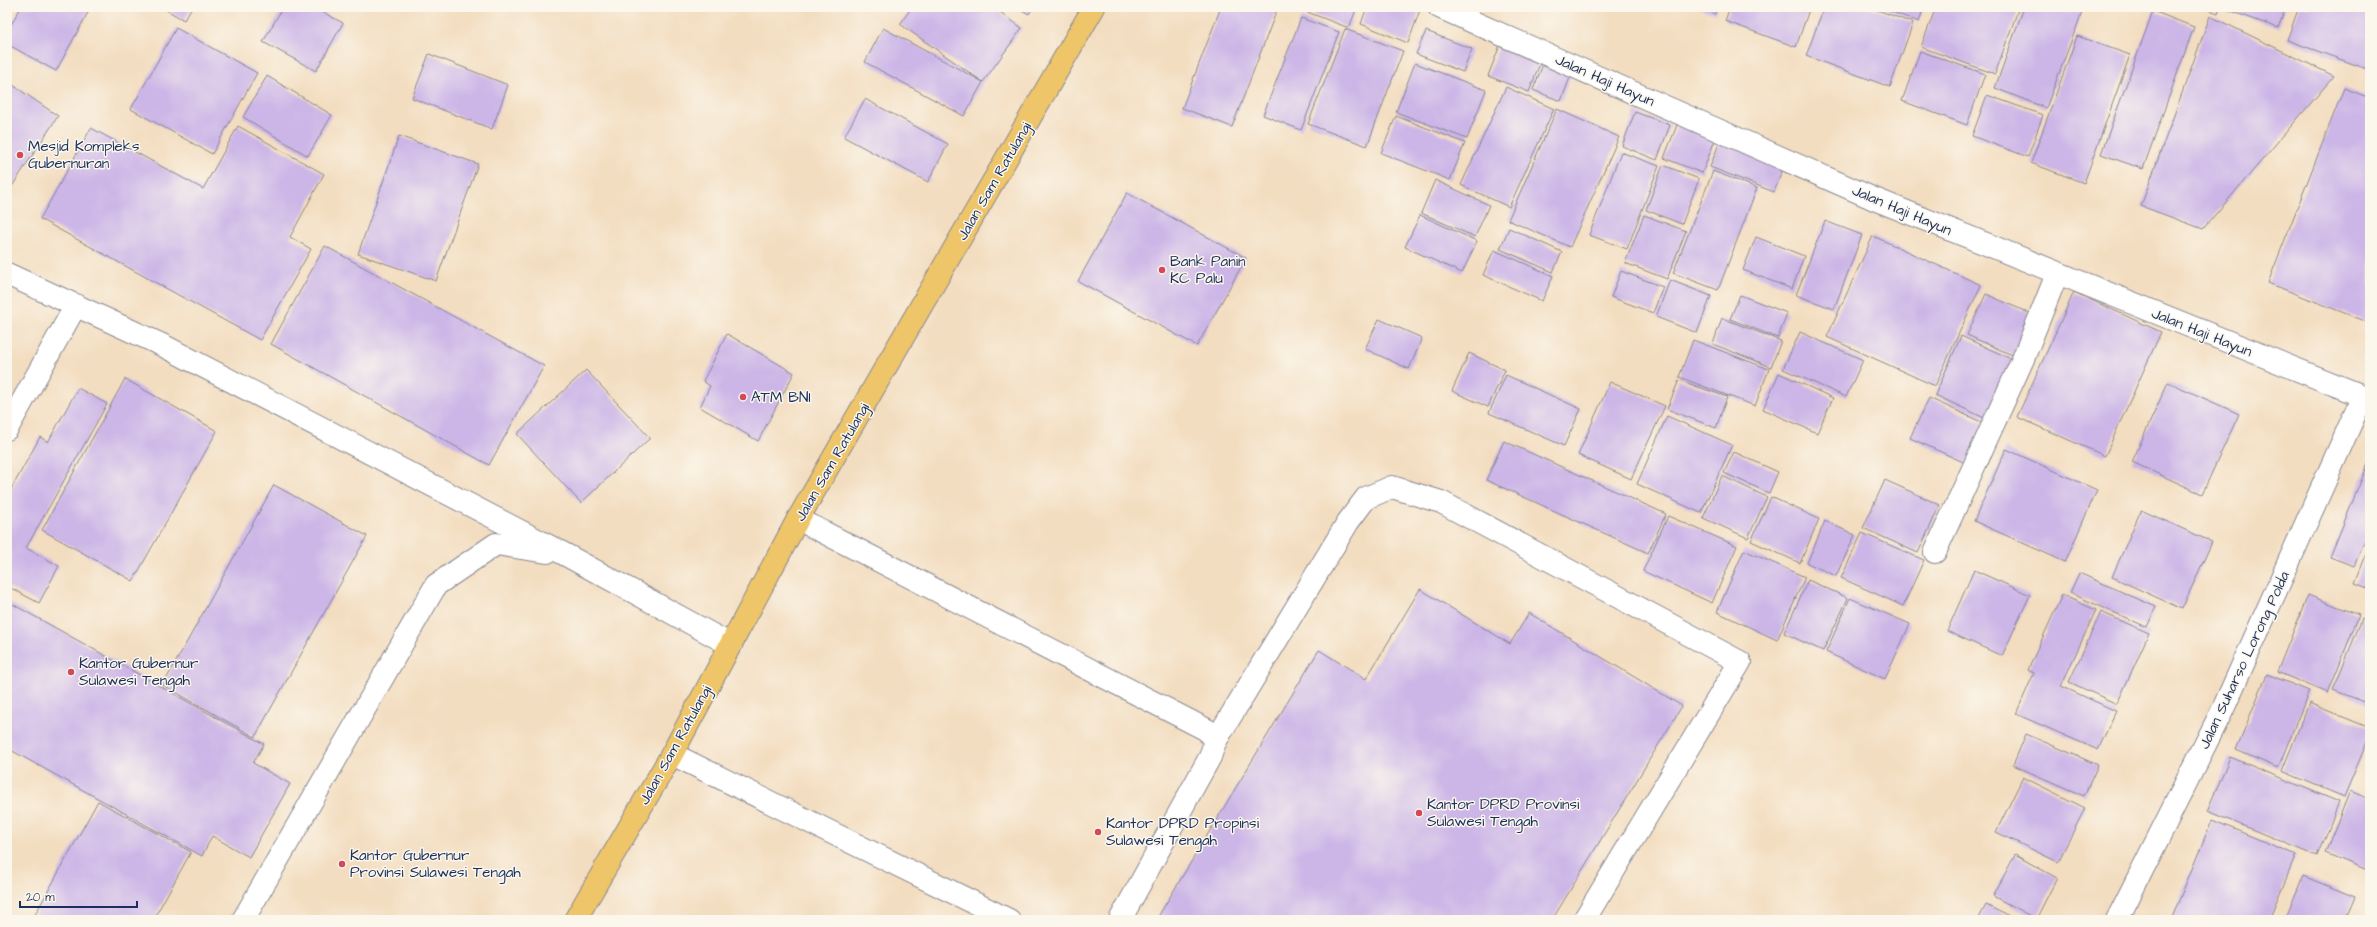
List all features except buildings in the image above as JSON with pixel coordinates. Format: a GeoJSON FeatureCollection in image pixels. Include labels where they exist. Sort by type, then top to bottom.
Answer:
{"type":"FeatureCollection","features":[{"type":"Feature","properties":{"kind":"highway","name":"Jalan Sam Ratulangi"},"geometry":{"type":"LineString","coordinates":[[575,920],[672,754],[798,519],[1094,7]]}},
{"type":"Feature","properties":{"kind":"street","name":"Jalan Haji Hayun"},"geometry":{"type":"LineString","coordinates":[[1440,7],[1872,198],[2057,274],[2367,397]]}},
{"type":"Feature","properties":{"kind":"street"},"geometry":{"type":"LineString","coordinates":[[7,274],[162,345],[566,556],[731,645]]}},
{"type":"Feature","properties":{"kind":"street"},"geometry":{"type":"LineString","coordinates":[[1935,552],[2023,360],[2057,274]]}},
{"type":"Feature","properties":{"kind":"street"},"geometry":{"type":"LineString","coordinates":[[7,429],[76,305]]}},
{"type":"Feature","properties":{"kind":"street","name":"Jalan Suharso Lorong Polda"},"geometry":{"type":"LineString","coordinates":[[2117,920],[2223,710],[2367,397]]}},
{"type":"Feature","properties":{"kind":"street"},"geometry":{"type":"LineString","coordinates":[[1120,920],[1210,757],[1215,742],[1348,522],[1366,498],[1392,487],[1441,502],[1740,662],[1584,920]]}},
{"type":"Feature","properties":{"kind":"street"},"geometry":{"type":"LineString","coordinates":[[798,519],[1207,730],[1215,742]]}},
{"type":"Feature","properties":{"kind":"street"},"geometry":{"type":"LineString","coordinates":[[243,920],[436,585],[496,544],[566,556]]}},
{"type":"Feature","properties":{"kind":"street"},"geometry":{"type":"LineString","coordinates":[[672,754],[1009,920]]}},
{"type":"Feature","properties":{"kind":"place","name":"Mesjid Kompleks Gubernuran"},"geometry":{"type":"Point","coordinates":[20,155]}},
{"type":"Feature","properties":{"kind":"place","name":"Bank Panin KC Palu"},"geometry":{"type":"Point","coordinates":[1162,270]}},
{"type":"Feature","properties":{"kind":"place","name":"ATM BNI"},"geometry":{"type":"Point","coordinates":[743,397]}},
{"type":"Feature","properties":{"kind":"place","name":"Kantor Gubernur Sulawesi Tengah"},"geometry":{"type":"Point","coordinates":[71,672]}},
{"type":"Feature","properties":{"kind":"place","name":"Kantor DPRD Provinsi Sulawesi Tengah"},"geometry":{"type":"Point","coordinates":[1419,813]}},
{"type":"Feature","properties":{"kind":"place","name":"Kantor DPRD Propinsi Sulawesi Tengah"},"geometry":{"type":"Point","coordinates":[1098,832]}},
{"type":"Feature","properties":{"kind":"place","name":"Kantor Gubernur Provinsi Sulawesi Tengah"},"geometry":{"type":"Point","coordinates":[342,864]}}]}
